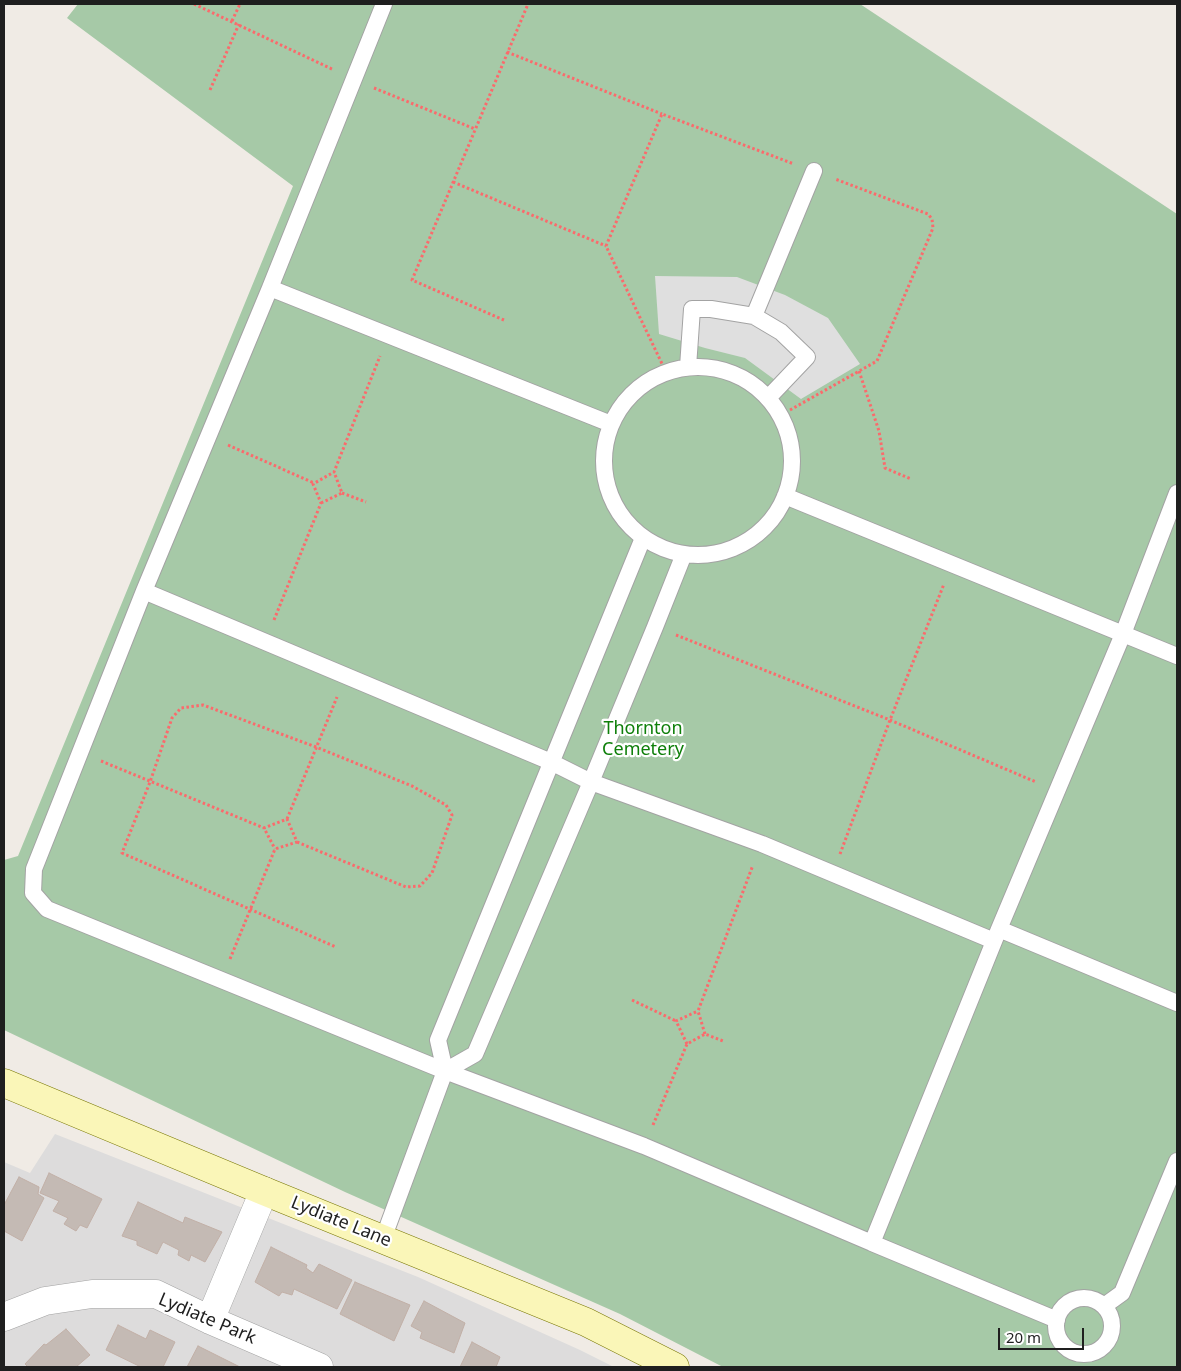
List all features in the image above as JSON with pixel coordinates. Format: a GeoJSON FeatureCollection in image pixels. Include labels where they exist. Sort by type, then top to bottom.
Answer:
{"type":"FeatureCollection","features":[{"type":"Feature","properties":{"kind":"main road","name":"Lydiate Lane"},"geometry":{"type":"LineString","coordinates":[[4,1083],[586,1322],[675,1367]]}},
{"type":"Feature","properties":{"kind":"street"},"geometry":{"type":"LineString","coordinates":[[210,1320],[264,1191]]}},
{"type":"Feature","properties":{"kind":"street","name":"Lydiate Park"},"geometry":{"type":"LineString","coordinates":[[4,1317],[46,1301],[92,1294],[156,1294],[210,1320],[319,1367]]}},
{"type":"Feature","properties":{"kind":"lane"},"geometry":{"type":"LineString","coordinates":[[384,4],[270,288],[144,591],[34,869],[33,893],[47,909],[445,1072],[644,1146],[1057,1320]]}},
{"type":"Feature","properties":{"kind":"lane"},"geometry":{"type":"LineString","coordinates":[[754,316],[814,171]]}},
{"type":"Feature","properties":{"kind":"lane"},"geometry":{"type":"LineString","coordinates":[[270,288],[611,424]]}},
{"type":"Feature","properties":{"kind":"lane"},"geometry":{"type":"LineString","coordinates":[[688,367],[692,309],[712,309],[754,316],[781,332],[807,356],[768,398]]}},
{"type":"Feature","properties":{"kind":"lane"},"geometry":{"type":"LineString","coordinates":[[688,367],[712,368],[734,374],[749,381],[768,398],[781,415],[792,447],[791,472],[786,496],[769,523],[745,543],[730,550],[700,555],[684,554],[662,548],[643,538],[623,518],[615,506],[605,480],[604,458],[606,438],[622,404],[638,388],[665,370],[688,367]]}},
{"type":"Feature","properties":{"kind":"lane"},"geometry":{"type":"LineString","coordinates":[[872,1243],[997,935],[1123,634],[1177,494]]}},
{"type":"Feature","properties":{"kind":"lane"},"geometry":{"type":"LineString","coordinates":[[786,496],[1177,656]]}},
{"type":"Feature","properties":{"kind":"lane"},"geometry":{"type":"LineString","coordinates":[[383,1239],[445,1072],[438,1040],[643,538]]}},
{"type":"Feature","properties":{"kind":"lane"},"geometry":{"type":"LineString","coordinates":[[445,1072],[475,1054],[591,782],[684,554]]}},
{"type":"Feature","properties":{"kind":"lane"},"geometry":{"type":"LineString","coordinates":[[144,591],[551,762],[591,782],[762,844],[833,873],[1177,1003]]}},
{"type":"Feature","properties":{"kind":"lane"},"geometry":{"type":"LineString","coordinates":[[1104,1306],[1122,1293],[1177,1161]]}},
{"type":"Feature","properties":{"kind":"lane"},"geometry":{"type":"LineString","coordinates":[[1082,1298],[1092,1299],[1104,1306],[1110,1314],[1112,1322],[1112,1332],[1109,1341],[1094,1353],[1086,1355],[1076,1354],[1067,1350],[1058,1338],[1055,1328],[1059,1312],[1065,1304],[1082,1298]]}},
{"type":"Feature","properties":{"kind":"path"},"geometry":{"type":"LineString","coordinates":[[194,4],[353,79],[475,129]]}},
{"type":"Feature","properties":{"kind":"path"},"geometry":{"type":"LineString","coordinates":[[232,21],[240,4]]}},
{"type":"Feature","properties":{"kind":"path"},"geometry":{"type":"LineString","coordinates":[[504,320],[412,280],[528,4]]}},
{"type":"Feature","properties":{"kind":"path"},"geometry":{"type":"LineString","coordinates":[[210,90],[239,24]]}},
{"type":"Feature","properties":{"kind":"path"},"geometry":{"type":"LineString","coordinates":[[507,52],[662,114],[928,214],[932,220],[933,228],[878,361],[781,415]]}},
{"type":"Feature","properties":{"kind":"path"},"geometry":{"type":"LineString","coordinates":[[606,246],[662,114]]}},
{"type":"Feature","properties":{"kind":"path"},"geometry":{"type":"LineString","coordinates":[[453,182],[606,246],[665,370]]}},
{"type":"Feature","properties":{"kind":"path"},"geometry":{"type":"LineString","coordinates":[[314,483],[334,472],[389,335]]}},
{"type":"Feature","properties":{"kind":"path"},"geometry":{"type":"LineString","coordinates":[[859,371],[880,431],[885,468],[911,479]]}},
{"type":"Feature","properties":{"kind":"path"},"geometry":{"type":"LineString","coordinates":[[208,437],[314,483]]}},
{"type":"Feature","properties":{"kind":"path"},"geometry":{"type":"LineString","coordinates":[[334,472],[342,493]]}},
{"type":"Feature","properties":{"kind":"path"},"geometry":{"type":"LineString","coordinates":[[314,483],[312,484],[321,503]]}},
{"type":"Feature","properties":{"kind":"path"},"geometry":{"type":"LineString","coordinates":[[265,642],[321,503],[342,493],[366,502]]}},
{"type":"Feature","properties":{"kind":"path"},"geometry":{"type":"LineString","coordinates":[[833,873],[890,720],[952,563]]}},
{"type":"Feature","properties":{"kind":"path"},"geometry":{"type":"LineString","coordinates":[[655,627],[890,720],[1057,792]]}},
{"type":"Feature","properties":{"kind":"path"},"geometry":{"type":"LineString","coordinates":[[297,842],[287,819],[346,676]]}},
{"type":"Feature","properties":{"kind":"path"},"geometry":{"type":"LineString","coordinates":[[275,849],[297,842],[406,887],[420,886],[432,873],[452,816],[446,805],[412,786],[316,747],[203,705],[181,708],[172,718],[150,782],[122,853],[336,947]]}},
{"type":"Feature","properties":{"kind":"path"},"geometry":{"type":"LineString","coordinates":[[80,753],[264,828],[275,849],[221,980]]}},
{"type":"Feature","properties":{"kind":"path"},"geometry":{"type":"LineString","coordinates":[[264,828],[287,819]]}},
{"type":"Feature","properties":{"kind":"path"},"geometry":{"type":"LineString","coordinates":[[723,1041],[706,1034],[698,1011],[762,844]]}},
{"type":"Feature","properties":{"kind":"path"},"geometry":{"type":"LineString","coordinates":[[632,1000],[676,1021],[687,1044]]}},
{"type":"Feature","properties":{"kind":"path"},"geometry":{"type":"LineString","coordinates":[[676,1021],[698,1011]]}},
{"type":"Feature","properties":{"kind":"path"},"geometry":{"type":"LineString","coordinates":[[644,1146],[687,1044],[706,1034]]}},
{"type":"Feature","properties":{"kind":"shaded area"},"geometry":{"type":"Polygon","coordinates":[[[655,276],[737,277],[785,295],[828,318],[860,364],[801,399],[745,358],[659,334],[655,276]]]}},
{"type":"Feature","properties":{"kind":"shaded area"},"geometry":{"type":"Polygon","coordinates":[[[55,1134],[418,1277],[614,1367],[4,1367],[4,1162],[30,1173],[55,1134]]]}},
{"type":"Feature","properties":{"kind":"green space","name":"Thornton Cemetery"},"geometry":{"type":"Polygon","coordinates":[[[78,4],[860,4],[1177,214],[1177,1367],[723,1367],[620,1314],[345,1192],[4,1030],[4,860],[18,856],[293,186],[67,18],[78,4]]]}},
{"type":"Feature","properties":{"kind":"building"},"geometry":{"type":"Polygon","coordinates":[[[49,1173],[102,1199],[87,1228],[80,1225],[76,1231],[64,1224],[68,1218],[53,1211],[59,1201],[40,1193],[49,1173]]]}},
{"type":"Feature","properties":{"kind":"building"},"geometry":{"type":"Polygon","coordinates":[[[19,1177],[39,1187],[38,1194],[44,1198],[22,1241],[4,1231],[4,1205],[19,1177]]]}},
{"type":"Feature","properties":{"kind":"building"},"geometry":{"type":"Polygon","coordinates":[[[138,1202],[183,1223],[185,1217],[222,1232],[205,1262],[191,1255],[189,1261],[178,1255],[179,1250],[163,1242],[157,1254],[137,1245],[137,1241],[122,1236],[138,1202]]]}},
{"type":"Feature","properties":{"kind":"building"},"geometry":{"type":"Polygon","coordinates":[[[271,1247],[307,1265],[306,1268],[313,1273],[319,1264],[352,1280],[337,1309],[294,1289],[292,1295],[282,1292],[279,1296],[255,1282],[271,1247]]]}},
{"type":"Feature","properties":{"kind":"building"},"geometry":{"type":"Polygon","coordinates":[[[355,1282],[410,1305],[394,1341],[340,1314],[355,1282]]]}},
{"type":"Feature","properties":{"kind":"building"},"geometry":{"type":"Polygon","coordinates":[[[424,1301],[465,1323],[454,1353],[420,1338],[422,1332],[411,1326],[424,1301]]]}},
{"type":"Feature","properties":{"kind":"building"},"geometry":{"type":"Polygon","coordinates":[[[118,1325],[146,1339],[150,1330],[175,1342],[163,1367],[141,1367],[106,1350],[118,1325]]]}},
{"type":"Feature","properties":{"kind":"building"},"geometry":{"type":"Polygon","coordinates":[[[66,1329],[90,1355],[76,1367],[28,1367],[25,1364],[44,1344],[46,1345],[66,1329]]]}},
{"type":"Feature","properties":{"kind":"building"},"geometry":{"type":"Polygon","coordinates":[[[472,1342],[500,1357],[496,1367],[460,1367],[472,1342]]]}},
{"type":"Feature","properties":{"kind":"building"},"geometry":{"type":"Polygon","coordinates":[[[198,1346],[240,1367],[187,1367],[198,1346]]]}}]}
